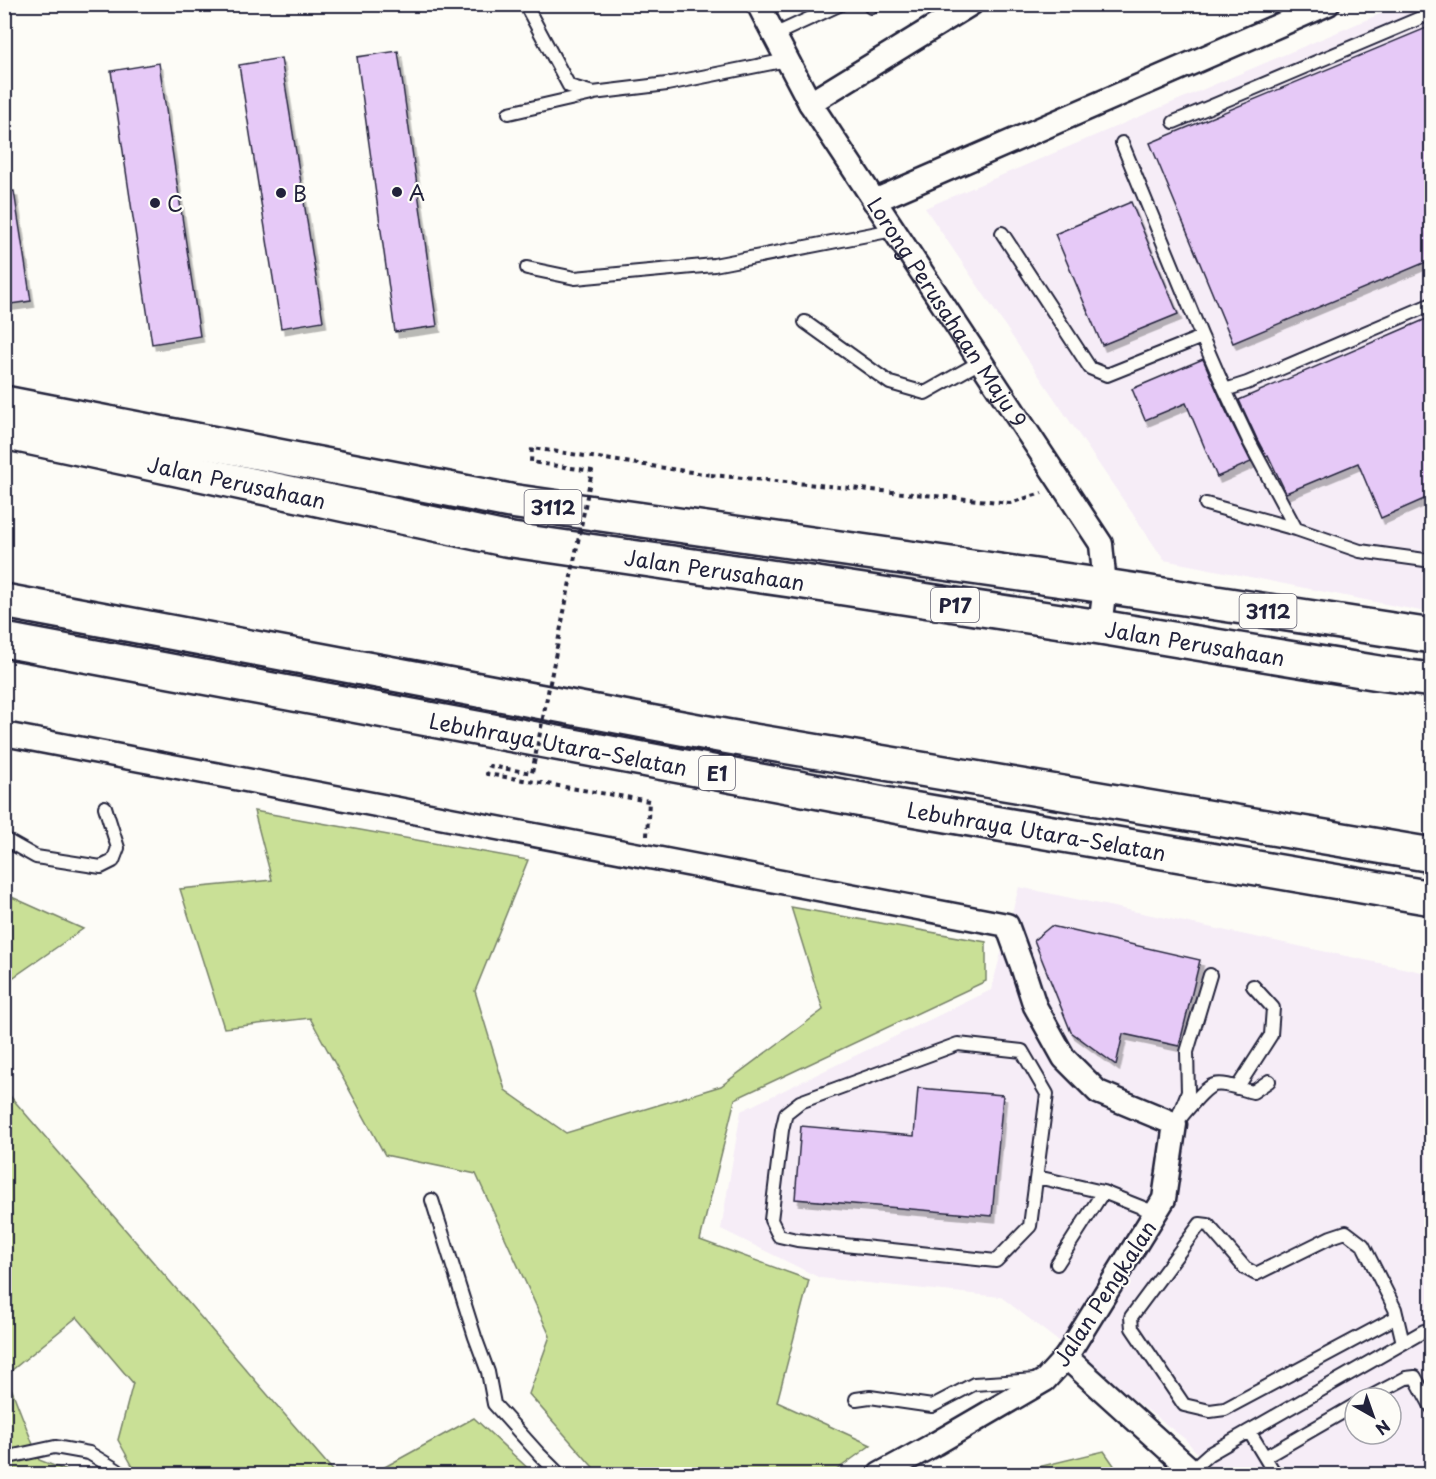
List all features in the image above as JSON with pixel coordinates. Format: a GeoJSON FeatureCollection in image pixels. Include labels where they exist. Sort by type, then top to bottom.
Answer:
{"type":"FeatureCollection","features":[{"type":"Feature","properties":{"kind":"main road","name":"Jalan Perusahaan"},"geometry":{"type":"LineString","coordinates":[[4,403],[510,501],[1105,586],[1431,636]]}},
{"type":"Feature","properties":{"kind":"main road","name":"Jalan Perusahaan"},"geometry":{"type":"LineString","coordinates":[[4,432],[505,539],[1100,627],[1431,680]]}},
{"type":"Feature","properties":{"kind":"main road","name":"Lebuhraya Utara–Selatan"},"geometry":{"type":"LineString","coordinates":[[4,601],[724,736],[1431,855]]}},
{"type":"Feature","properties":{"kind":"main road","name":"Lebuhraya Utara–Selatan"},"geometry":{"type":"LineString","coordinates":[[4,640],[900,807],[1431,898]]}},
{"type":"Feature","properties":{"kind":"street","name":"Lorong Perusahaan Maju 9"},"geometry":{"type":"LineString","coordinates":[[758,4],[810,103],[1101,544],[1105,586],[1100,627]]}},
{"type":"Feature","properties":{"kind":"street"},"geometry":{"type":"LineString","coordinates":[[810,103],[971,4]]}},
{"type":"Feature","properties":{"kind":"street"},"geometry":{"type":"LineString","coordinates":[[874,201],[1328,4]]}},
{"type":"Feature","properties":{"kind":"street"},"geometry":{"type":"LineString","coordinates":[[4,734],[1007,925],[1035,1006],[1064,1058],[1098,1092],[1175,1124]]}},
{"type":"Feature","properties":{"kind":"street","name":"Jalan Pengkalan"},"geometry":{"type":"LineString","coordinates":[[879,1474],[1045,1380],[1066,1357],[1164,1199],[1175,1124]]}},
{"type":"Feature","properties":{"kind":"street"},"geometry":{"type":"LineString","coordinates":[[1066,1357],[1192,1472]]}},
{"type":"Feature","properties":{"kind":"lane"},"geometry":{"type":"LineString","coordinates":[[525,4],[569,86],[593,93]]}},
{"type":"Feature","properties":{"kind":"lane"},"geometry":{"type":"LineString","coordinates":[[774,35],[842,4]]}},
{"type":"Feature","properties":{"kind":"lane"},"geometry":{"type":"LineString","coordinates":[[1174,122],[1431,13]]}},
{"type":"Feature","properties":{"kind":"lane"},"geometry":{"type":"LineString","coordinates":[[509,113],[593,93],[667,84],[787,60]]}},
{"type":"Feature","properties":{"kind":"lane"},"geometry":{"type":"LineString","coordinates":[[1122,143],[1225,390],[1250,443],[1296,529]]}},
{"type":"Feature","properties":{"kind":"lane"},"geometry":{"type":"LineString","coordinates":[[527,268],[575,278],[714,266],[893,230]]}},
{"type":"Feature","properties":{"kind":"lane"},"geometry":{"type":"LineString","coordinates":[[1002,233],[1090,369],[1107,375],[1202,337]]}},
{"type":"Feature","properties":{"kind":"lane"},"geometry":{"type":"LineString","coordinates":[[1225,390],[1247,383],[1431,304]]}},
{"type":"Feature","properties":{"kind":"lane"},"geometry":{"type":"LineString","coordinates":[[805,322],[890,383],[925,393],[980,362]]}},
{"type":"Feature","properties":{"kind":"lane"},"geometry":{"type":"LineString","coordinates":[[1206,504],[1296,529],[1360,551],[1431,561]]}},
{"type":"Feature","properties":{"kind":"lane"},"geometry":{"type":"LineString","coordinates":[[4,839],[36,857],[101,867],[112,861],[118,848],[105,807]]}},
{"type":"Feature","properties":{"kind":"lane"},"geometry":{"type":"LineString","coordinates":[[1175,1124],[1188,1092],[1186,1052],[1210,975]]}},
{"type":"Feature","properties":{"kind":"lane"},"geometry":{"type":"LineString","coordinates":[[1237,1088],[1271,1035],[1273,1008],[1253,986]]}},
{"type":"Feature","properties":{"kind":"lane"},"geometry":{"type":"LineString","coordinates":[[958,1044],[1022,1051],[1047,1094],[1037,1177],[1030,1226],[996,1261],[797,1240],[779,1236],[771,1220],[786,1113],[800,1102],[958,1044]]}},
{"type":"Feature","properties":{"kind":"lane"},"geometry":{"type":"LineString","coordinates":[[1175,1124],[1197,1098],[1214,1085],[1253,1092],[1269,1081]]}},
{"type":"Feature","properties":{"kind":"lane"},"geometry":{"type":"LineString","coordinates":[[1037,1177],[1103,1192],[1156,1213]]}},
{"type":"Feature","properties":{"kind":"lane"},"geometry":{"type":"LineString","coordinates":[[1057,1264],[1103,1192]]}},
{"type":"Feature","properties":{"kind":"lane"},"geometry":{"type":"LineString","coordinates":[[432,1200],[488,1372],[494,1404],[559,1474]]}},
{"type":"Feature","properties":{"kind":"lane"},"geometry":{"type":"LineString","coordinates":[[1397,1317],[1226,1409],[1210,1411],[1185,1405],[1132,1328],[1131,1317],[1200,1224],[1208,1225],[1245,1268],[1256,1274],[1331,1237],[1346,1232],[1363,1245],[1395,1309],[1397,1317],[1403,1343]]}},
{"type":"Feature","properties":{"kind":"lane"},"geometry":{"type":"LineString","coordinates":[[1192,1472],[1209,1454],[1425,1331]]}},
{"type":"Feature","properties":{"kind":"lane"},"geometry":{"type":"LineString","coordinates":[[1391,1386],[1406,1378],[1414,1377],[1431,1408]]}},
{"type":"Feature","properties":{"kind":"lane"},"geometry":{"type":"LineString","coordinates":[[856,1399],[870,1396],[932,1406],[974,1384],[1045,1380]]}},
{"type":"Feature","properties":{"kind":"lane"},"geometry":{"type":"LineString","coordinates":[[1265,1456],[1343,1412]]}},
{"type":"Feature","properties":{"kind":"lane"},"geometry":{"type":"LineString","coordinates":[[1249,1431],[1275,1474]]}},
{"type":"Feature","properties":{"kind":"lane"},"geometry":{"type":"LineString","coordinates":[[4,1458],[55,1447],[88,1453],[117,1470],[119,1474]]}},
{"type":"Feature","properties":{"kind":"path"},"geometry":{"type":"LineString","coordinates":[[645,856],[649,801],[487,774],[490,766],[532,773],[592,471],[531,462],[532,448],[711,475],[1010,503],[1062,486]]}},
{"type":"Feature","properties":{"kind":"shaded area"},"geometry":{"type":"Polygon","coordinates":[[[1401,5],[1431,5],[1431,613],[1164,560],[925,208],[1401,5]]]}},
{"type":"Feature","properties":{"kind":"shaded area"},"geometry":{"type":"Polygon","coordinates":[[[1019,887],[1431,974],[1431,1474],[1215,1474],[1185,1439],[1001,1297],[820,1278],[721,1229],[741,1111],[991,990],[1019,887]]]}},
{"type":"Feature","properties":{"kind":"green space"},"geometry":{"type":"Polygon","coordinates":[[[254,811],[528,860],[475,991],[505,1090],[566,1133],[721,1086],[823,1010],[791,907],[986,942],[986,981],[735,1099],[700,1240],[809,1280],[777,1402],[871,1445],[831,1474],[756,1472],[744,1474],[599,1474],[529,1394],[550,1336],[476,1174],[385,1155],[310,1018],[224,1028],[180,889],[272,880],[254,811]]]}},
{"type":"Feature","properties":{"kind":"green space"},"geometry":{"type":"Polygon","coordinates":[[[5,894],[83,929],[5,983],[5,894]]]}},
{"type":"Feature","properties":{"kind":"green space"},"geometry":{"type":"Polygon","coordinates":[[[4,1089],[336,1474],[137,1474],[118,1440],[133,1383],[77,1317],[6,1375],[39,1460],[75,1474],[14,1474],[13,1468],[4,1462],[4,1089]]]}},
{"type":"Feature","properties":{"kind":"green space"},"geometry":{"type":"Polygon","coordinates":[[[474,1418],[534,1474],[372,1474],[474,1418]]]}},
{"type":"Feature","properties":{"kind":"green space"},"geometry":{"type":"Polygon","coordinates":[[[1104,1451],[1120,1474],[1009,1474],[1104,1451]]]}},
{"type":"Feature","properties":{"kind":"building"},"geometry":{"type":"Polygon","coordinates":[[[1431,26],[1431,260],[1233,343],[1150,143],[1431,26]]]}},
{"type":"Feature","properties":{"kind":"building","name":"A"},"geometry":{"type":"Polygon","coordinates":[[[398,51],[437,326],[395,332],[357,57],[398,51]]]}},
{"type":"Feature","properties":{"kind":"building","name":"B"},"geometry":{"type":"Polygon","coordinates":[[[281,58],[323,321],[281,328],[239,65],[281,58]]]}},
{"type":"Feature","properties":{"kind":"building","name":"C"},"geometry":{"type":"Polygon","coordinates":[[[159,63],[200,336],[152,344],[111,71],[159,63]]]}},
{"type":"Feature","properties":{"kind":"building"},"geometry":{"type":"Polygon","coordinates":[[[14,191],[31,301],[4,305],[4,192],[14,191]]]}},
{"type":"Feature","properties":{"kind":"building"},"geometry":{"type":"Polygon","coordinates":[[[1131,202],[1178,314],[1102,345],[1055,234],[1131,202]]]}},
{"type":"Feature","properties":{"kind":"building"},"geometry":{"type":"Polygon","coordinates":[[[1431,317],[1431,496],[1381,518],[1358,463],[1286,493],[1239,400],[1431,317]]]}},
{"type":"Feature","properties":{"kind":"building"},"geometry":{"type":"Polygon","coordinates":[[[1203,359],[1251,462],[1217,477],[1186,403],[1145,420],[1132,389],[1203,359]]]}},
{"type":"Feature","properties":{"kind":"building"},"geometry":{"type":"Polygon","coordinates":[[[1051,926],[1200,960],[1179,1046],[1123,1034],[1116,1065],[1071,1032],[1034,940],[1051,926]]]}},
{"type":"Feature","properties":{"kind":"building"},"geometry":{"type":"Polygon","coordinates":[[[918,1088],[1003,1095],[992,1216],[795,1199],[801,1126],[914,1136],[918,1088]]]}},
{"type":"Feature","properties":{"kind":"place","name":"A"},"geometry":{"type":"Point","coordinates":[397,192]}},
{"type":"Feature","properties":{"kind":"place","name":"B"},"geometry":{"type":"Point","coordinates":[281,193]}},
{"type":"Feature","properties":{"kind":"place","name":"C"},"geometry":{"type":"Point","coordinates":[155,203]}}]}
